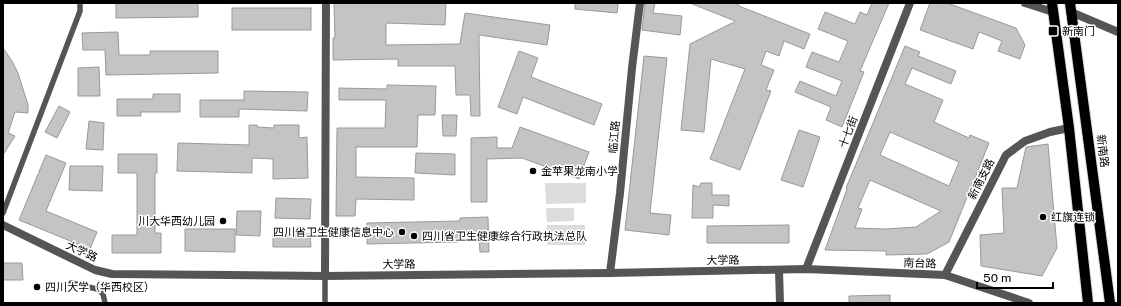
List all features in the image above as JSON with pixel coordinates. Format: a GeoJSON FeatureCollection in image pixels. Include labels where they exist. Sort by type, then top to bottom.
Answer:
{"type":"FeatureCollection","features":[{"type":"Feature","properties":{"kind":"main road"},"geometry":{"type":"LineString","coordinates":[[1052,8],[1069,128],[1088,303]]}},
{"type":"Feature","properties":{"kind":"main road","name":"新南路"},"geometry":{"type":"LineString","coordinates":[[1071,8],[1110,303]]}},
{"type":"Feature","properties":{"kind":"street"},"geometry":{"type":"LineString","coordinates":[[325,276],[326,3]]}},
{"type":"Feature","properties":{"kind":"street","name":"临江路"},"geometry":{"type":"LineString","coordinates":[[610,273],[640,3]]}},
{"type":"Feature","properties":{"kind":"street","name":"十七街"},"geometry":{"type":"LineString","coordinates":[[806,269],[910,3]]}},
{"type":"Feature","properties":{"kind":"street"},"geometry":{"type":"LineString","coordinates":[[1025,3],[1052,8]]}},
{"type":"Feature","properties":{"kind":"street"},"geometry":{"type":"LineString","coordinates":[[1071,8],[1118,32]]}},
{"type":"Feature","properties":{"kind":"street","name":"新南支路"},"geometry":{"type":"LineString","coordinates":[[945,275],[1006,156],[1025,141],[1050,132],[1069,128]]}},
{"type":"Feature","properties":{"kind":"street","name":"大学路"},"geometry":{"type":"LineString","coordinates":[[3,225],[95,270],[112,274],[325,276],[806,269]]}},
{"type":"Feature","properties":{"kind":"street","name":"南台路"},"geometry":{"type":"LineString","coordinates":[[806,269],[945,275],[1028,303]]}},
{"type":"Feature","properties":{"kind":"street"},"geometry":{"type":"LineString","coordinates":[[779,270],[780,303]]}},
{"type":"Feature","properties":{"kind":"lane"},"geometry":{"type":"LineString","coordinates":[[3,213],[80,11],[80,3]]}},
{"type":"Feature","properties":{"kind":"lane"},"geometry":{"type":"LineString","coordinates":[[325,276],[325,303]]}},
{"type":"Feature","properties":{"kind":"lane"},"geometry":{"type":"LineString","coordinates":[[71,283],[97,289],[103,294],[105,303]]}},
{"type":"Feature","properties":{"kind":"shaded area"},"geometry":{"type":"Polygon","coordinates":[[[545,183],[586,183],[586,203],[546,204],[545,183]]]}},
{"type":"Feature","properties":{"kind":"shaded area"},"geometry":{"type":"Polygon","coordinates":[[[546,208],[574,208],[574,221],[547,222],[546,208]]]}},
{"type":"Feature","properties":{"kind":"shaded area"},"geometry":{"type":"Polygon","coordinates":[[[547,225],[585,225],[585,245],[547,245],[547,225]]]}},
{"type":"Feature","properties":{"kind":"building"},"geometry":{"type":"Polygon","coordinates":[[[116,3],[198,3],[198,17],[116,18],[116,3]]]}},
{"type":"Feature","properties":{"kind":"building"},"geometry":{"type":"Polygon","coordinates":[[[334,3],[446,3],[445,25],[387,23],[386,45],[460,44],[465,13],[550,25],[547,45],[479,35],[480,116],[471,116],[470,95],[456,95],[455,66],[398,66],[398,59],[333,60],[333,38],[335,38],[334,3]]]}},
{"type":"Feature","properties":{"kind":"building"},"geometry":{"type":"Polygon","coordinates":[[[575,3],[618,3],[617,13],[575,9],[575,3]]]}},
{"type":"Feature","properties":{"kind":"building"},"geometry":{"type":"Polygon","coordinates":[[[645,3],[655,3],[653,13],[682,16],[680,35],[642,30],[645,3]]]}},
{"type":"Feature","properties":{"kind":"building"},"geometry":{"type":"Polygon","coordinates":[[[690,3],[733,3],[810,34],[804,49],[784,41],[779,56],[766,51],[761,65],[774,70],[766,90],[771,91],[740,170],[710,159],[745,69],[711,59],[704,132],[681,130],[690,44],[735,21],[690,3]]]}},
{"type":"Feature","properties":{"kind":"building"},"geometry":{"type":"Polygon","coordinates":[[[872,3],[889,3],[860,71],[864,72],[842,127],[826,120],[831,107],[795,92],[800,81],[836,96],[842,81],[806,67],[812,52],[839,62],[848,41],[818,29],[825,12],[855,24],[860,12],[867,15],[872,3]]]}},
{"type":"Feature","properties":{"kind":"building"},"geometry":{"type":"Polygon","coordinates":[[[930,3],[947,3],[1016,28],[1025,45],[1020,59],[998,51],[1002,41],[979,32],[973,49],[920,30],[930,3]]]}},
{"type":"Feature","properties":{"kind":"building"},"geometry":{"type":"Polygon","coordinates":[[[232,8],[311,8],[311,30],[232,30],[232,8]]]}},
{"type":"Feature","properties":{"kind":"building"},"geometry":{"type":"Polygon","coordinates":[[[118,32],[119,55],[150,55],[150,51],[218,51],[218,73],[106,75],[105,50],[83,50],[82,33],[118,32]]]}},
{"type":"Feature","properties":{"kind":"building"},"geometry":{"type":"Polygon","coordinates":[[[905,46],[920,52],[918,56],[956,71],[951,84],[912,68],[905,84],[943,100],[934,122],[969,138],[970,135],[989,143],[949,242],[927,254],[886,255],[886,251],[825,250],[847,189],[846,188],[905,46]],[[890,132],[880,155],[949,186],[959,162],[890,132]],[[870,180],[858,208],[862,209],[855,228],[885,229],[916,227],[941,211],[870,180]]]}},
{"type":"Feature","properties":{"kind":"building"},"geometry":{"type":"Polygon","coordinates":[[[3,48],[18,73],[28,105],[28,113],[15,112],[8,133],[15,136],[3,155],[3,48]]]}},
{"type":"Feature","properties":{"kind":"building"},"geometry":{"type":"Polygon","coordinates":[[[519,51],[538,58],[531,77],[602,104],[594,125],[523,97],[517,114],[498,107],[519,51]]]}},
{"type":"Feature","properties":{"kind":"building"},"geometry":{"type":"Polygon","coordinates":[[[644,56],[667,58],[650,213],[671,215],[669,235],[625,230],[644,56]]]}},
{"type":"Feature","properties":{"kind":"building"},"geometry":{"type":"Polygon","coordinates":[[[99,67],[100,96],[78,96],[78,68],[99,67]]]}},
{"type":"Feature","properties":{"kind":"building"},"geometry":{"type":"Polygon","coordinates":[[[387,85],[436,86],[435,115],[418,115],[417,147],[356,147],[356,177],[414,178],[414,200],[356,199],[355,216],[336,216],[337,128],[385,128],[386,100],[339,100],[339,88],[387,89],[387,85]]]}},
{"type":"Feature","properties":{"kind":"building"},"geometry":{"type":"Polygon","coordinates":[[[244,91],[308,92],[307,111],[239,109],[239,117],[200,117],[200,100],[244,100],[244,91]]]}},
{"type":"Feature","properties":{"kind":"building"},"geometry":{"type":"Polygon","coordinates":[[[153,94],[180,94],[180,112],[141,112],[141,116],[117,116],[117,99],[153,99],[153,94]]]}},
{"type":"Feature","properties":{"kind":"building"},"geometry":{"type":"Polygon","coordinates":[[[59,106],[70,112],[57,138],[45,132],[59,106]]]}},
{"type":"Feature","properties":{"kind":"building"},"geometry":{"type":"Polygon","coordinates":[[[442,115],[457,115],[456,136],[443,136],[442,115]]]}},
{"type":"Feature","properties":{"kind":"building"},"geometry":{"type":"Polygon","coordinates":[[[89,121],[104,123],[103,150],[86,149],[89,121]]]}},
{"type":"Feature","properties":{"kind":"building"},"geometry":{"type":"Polygon","coordinates":[[[249,125],[274,128],[274,125],[299,125],[299,138],[307,137],[308,178],[273,179],[273,159],[252,158],[252,173],[177,171],[178,143],[249,145],[249,125]]]}},
{"type":"Feature","properties":{"kind":"building"},"geometry":{"type":"Polygon","coordinates":[[[520,127],[589,152],[579,179],[522,158],[487,159],[487,202],[471,202],[471,138],[497,137],[497,148],[512,148],[520,127]]]}},
{"type":"Feature","properties":{"kind":"building"},"geometry":{"type":"Polygon","coordinates":[[[799,130],[820,137],[803,187],[781,180],[799,130]]]}},
{"type":"Feature","properties":{"kind":"building"},"geometry":{"type":"Polygon","coordinates":[[[1048,144],[1057,248],[1042,276],[981,266],[980,235],[1004,233],[1002,188],[1017,188],[1026,147],[1048,144]]]}},
{"type":"Feature","properties":{"kind":"building"},"geometry":{"type":"Polygon","coordinates":[[[416,153],[455,154],[455,175],[415,173],[416,153]]]}},
{"type":"Feature","properties":{"kind":"building"},"geometry":{"type":"Polygon","coordinates":[[[118,154],[157,154],[157,173],[155,173],[155,233],[161,233],[161,253],[112,253],[112,235],[137,235],[137,173],[118,173],[118,154]]]}},
{"type":"Feature","properties":{"kind":"building"},"geometry":{"type":"Polygon","coordinates":[[[46,155],[66,163],[46,211],[97,232],[90,249],[19,220],[46,155]]]}},
{"type":"Feature","properties":{"kind":"building"},"geometry":{"type":"Polygon","coordinates":[[[70,166],[103,166],[102,191],[69,190],[70,166]]]}},
{"type":"Feature","properties":{"kind":"building"},"geometry":{"type":"Polygon","coordinates":[[[701,183],[712,183],[712,195],[729,195],[729,206],[713,205],[713,218],[692,218],[693,185],[699,187],[701,183]]]}},
{"type":"Feature","properties":{"kind":"building"},"geometry":{"type":"Polygon","coordinates":[[[276,198],[311,199],[310,219],[275,218],[276,198]]]}},
{"type":"Feature","properties":{"kind":"building"},"geometry":{"type":"Polygon","coordinates":[[[237,211],[261,211],[260,236],[236,235],[237,211]]]}},
{"type":"Feature","properties":{"kind":"building","name":"四川省卫生健康信息中心"},"geometry":{"type":"Polygon","coordinates":[[[488,217],[489,252],[480,252],[479,239],[458,239],[458,242],[367,244],[367,223],[460,221],[460,218],[488,217]]]}},
{"type":"Feature","properties":{"kind":"building"},"geometry":{"type":"Polygon","coordinates":[[[789,225],[789,243],[707,243],[707,226],[789,225]]]}},
{"type":"Feature","properties":{"kind":"building"},"geometry":{"type":"Polygon","coordinates":[[[185,229],[235,229],[235,252],[185,251],[185,229]]]}},
{"type":"Feature","properties":{"kind":"building"},"geometry":{"type":"Polygon","coordinates":[[[310,234],[311,247],[273,247],[273,235],[310,234]]]}},
{"type":"Feature","properties":{"kind":"building"},"geometry":{"type":"Polygon","coordinates":[[[3,263],[22,263],[23,280],[3,280],[3,263]]]}},
{"type":"Feature","properties":{"kind":"building"},"geometry":{"type":"Polygon","coordinates":[[[890,295],[890,303],[849,303],[849,296],[890,295]]]}},
{"type":"Feature","properties":{"kind":"place","name":"新南门"},"geometry":{"type":"Point","coordinates":[1053,31]}},
{"type":"Feature","properties":{"kind":"place","name":"金苹果龙南小学"},"geometry":{"type":"Point","coordinates":[533,171]}},
{"type":"Feature","properties":{"kind":"place","name":"红旗连锁"},"geometry":{"type":"Point","coordinates":[1043,217]}},
{"type":"Feature","properties":{"kind":"place","name":"川大华西幼儿园"},"geometry":{"type":"Point","coordinates":[223,221]}},
{"type":"Feature","properties":{"kind":"place","name":"四川省卫生健康信息中心"},"geometry":{"type":"Point","coordinates":[402,232]}},
{"type":"Feature","properties":{"kind":"place","name":"四川省卫生健康综合行政执法总队"},"geometry":{"type":"Point","coordinates":[414,236]}},
{"type":"Feature","properties":{"kind":"place","name":"四川大学（华西校区）"},"geometry":{"type":"Point","coordinates":[37,287]}}]}
